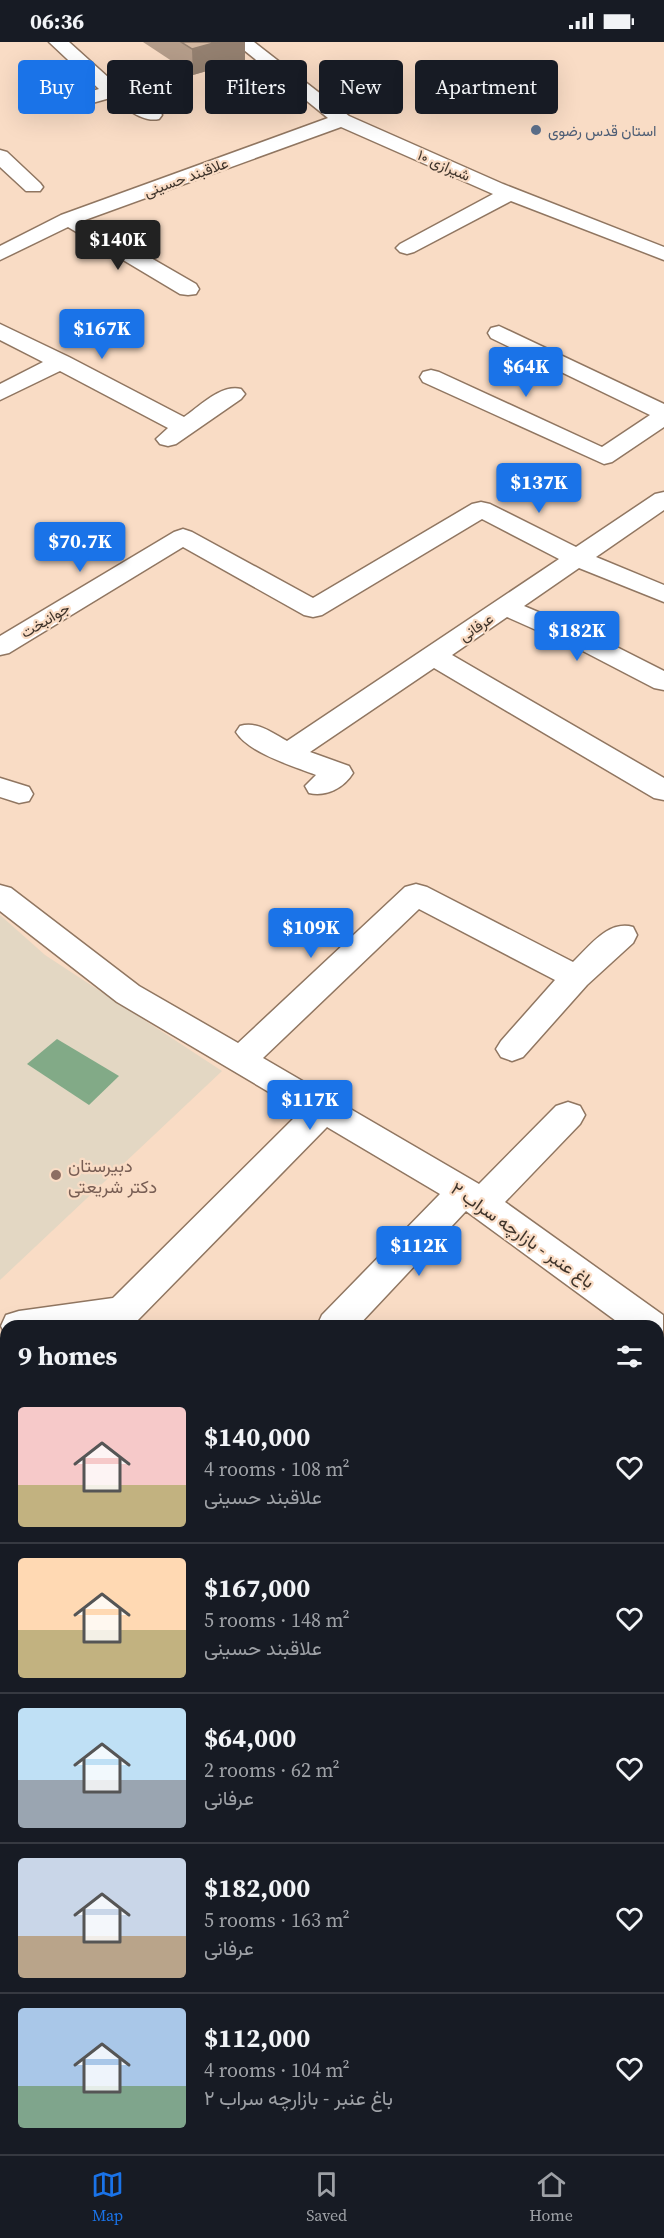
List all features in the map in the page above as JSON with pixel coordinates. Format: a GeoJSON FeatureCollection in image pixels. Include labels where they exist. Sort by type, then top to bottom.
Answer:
{"type":"FeatureCollection","features":[{"type":"Feature","properties":{"kind":"street","name":"شیرازی ۱۰"},"geometry":{"type":"LineString","coordinates":[[243,42],[342,120],[510,193],[664,254]]}},
{"type":"Feature","properties":{"kind":"street"},"geometry":{"type":"LineString","coordinates":[[60,44],[107,86]]}},
{"type":"Feature","properties":{"kind":"street","name":"علاقبند حسینی"},"geometry":{"type":"LineString","coordinates":[[0,254],[68,219],[342,120]]}},
{"type":"Feature","properties":{"kind":"street"},"geometry":{"type":"LineString","coordinates":[[0,156],[33,187]]}},
{"type":"Feature","properties":{"kind":"street"},"geometry":{"type":"LineString","coordinates":[[407,248],[510,193]]}},
{"type":"Feature","properties":{"kind":"street"},"geometry":{"type":"LineString","coordinates":[[68,219],[188,289]]}},
{"type":"Feature","properties":{"kind":"street"},"geometry":{"type":"LineString","coordinates":[[0,331],[61,362],[175,433],[233,394]]}},
{"type":"Feature","properties":{"kind":"street"},"geometry":{"type":"LineString","coordinates":[[432,377],[604,457],[664,415],[499,333]]}},
{"type":"Feature","properties":{"kind":"street"},"geometry":{"type":"LineString","coordinates":[[0,393],[61,362]]}},
{"type":"Feature","properties":{"kind":"street","name":"عرفانی"},"geometry":{"type":"LineString","coordinates":[[288,754],[664,500]]}},
{"type":"Feature","properties":{"kind":"street","name":"جوانبخت"},"geometry":{"type":"LineString","coordinates":[[0,646],[183,537],[313,609],[481,509],[577,558]]}},
{"type":"Feature","properties":{"kind":"street"},"geometry":{"type":"LineString","coordinates":[[577,558],[664,594]]}},
{"type":"Feature","properties":{"kind":"street"},"geometry":{"type":"LineString","coordinates":[[505,607],[588,642],[664,682]]}},
{"type":"Feature","properties":{"kind":"street"},"geometry":{"type":"LineString","coordinates":[[433,656],[664,790]]}},
{"type":"Feature","properties":{"kind":"street"},"geometry":{"type":"LineString","coordinates":[[250,732],[288,754],[339,773],[319,786]]}},
{"type":"Feature","properties":{"kind":"street"},"geometry":{"type":"LineString","coordinates":[[240,1060],[416,894],[576,977]]}},
{"type":"Feature","properties":{"kind":"street","name":"باغ عنبر - بازارچه سراب ۲"},"geometry":{"type":"LineString","coordinates":[[0,895],[128,994],[473,1197],[642,1320]]}},
{"type":"Feature","properties":{"kind":"street"},"geometry":{"type":"LineString","coordinates":[[512,1049],[576,977],[622,935]]}},
{"type":"Feature","properties":{"kind":"street"},"geometry":{"type":"LineString","coordinates":[[64,1320],[123,1312],[324,1109]]}},
{"type":"Feature","properties":{"kind":"street"},"geometry":{"type":"LineString","coordinates":[[341,1320],[473,1197],[568,1115]]}},
{"type":"Feature","properties":{"kind":"shaded area","name":"دبیرستان دکتر شریعتی"},"geometry":{"type":"Polygon","coordinates":[[[0,915],[45,955],[222,1071],[0,1280],[0,915]]]}},
{"type":"Feature","properties":{"kind":"green space"},"geometry":{"type":"Polygon","coordinates":[[[57,1039],[119,1076],[89,1105],[27,1064],[57,1039]]]}},
{"type":"Feature","properties":{"kind":"building"},"geometry":{"type":"Polygon","coordinates":[[[181,42],[217,42],[192,49],[181,42]]]}},
{"type":"Feature","properties":{"kind":"place","name":"استان قدس رضوی"},"geometry":{"type":"Point","coordinates":[536,130]}},
{"type":"Feature","properties":{"kind":"place","name":"دبیرستان دکتر شریعتی"},"geometry":{"type":"Point","coordinates":[56,1175]}}]}
